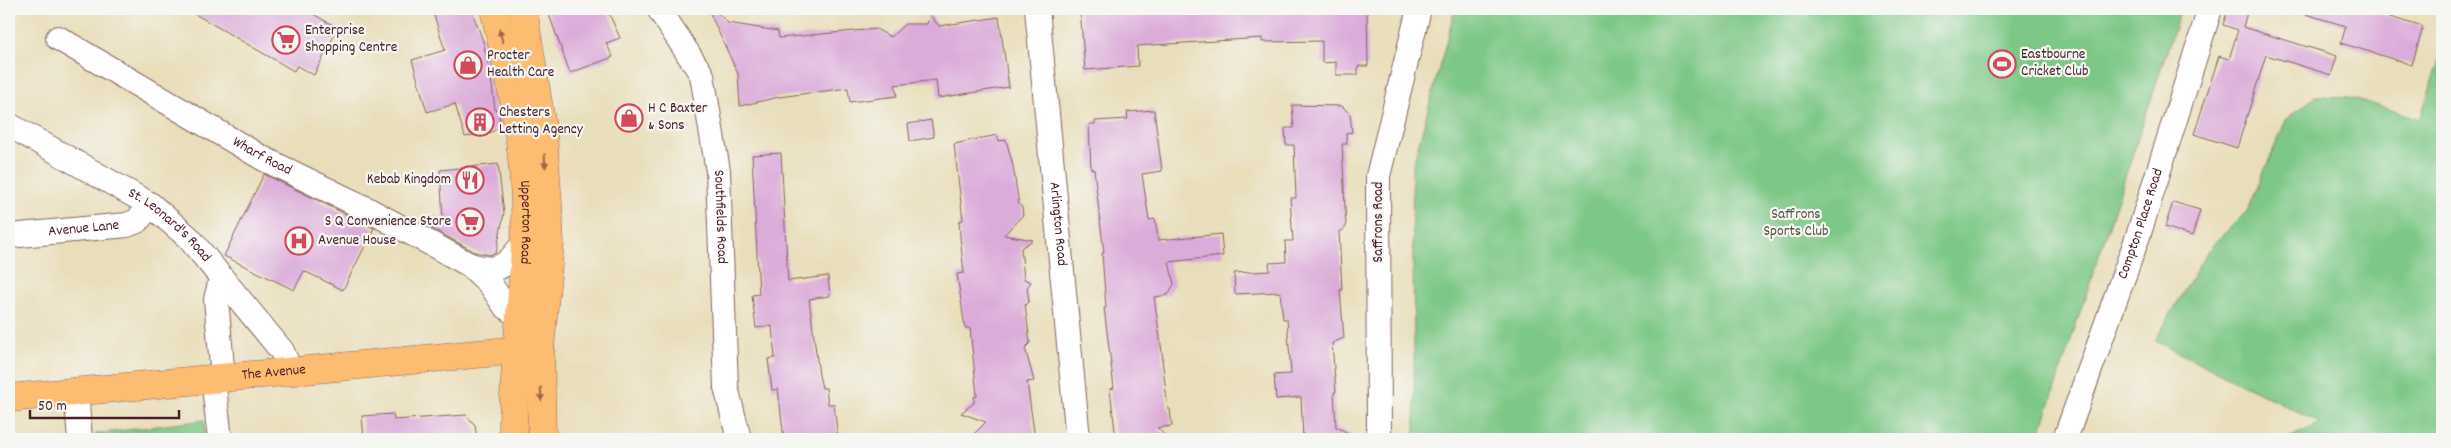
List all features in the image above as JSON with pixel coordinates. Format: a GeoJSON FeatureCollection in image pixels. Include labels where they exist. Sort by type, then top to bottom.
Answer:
{"type":"FeatureCollection","features":[{"type":"Feature","properties":{"kind":"main road","name":"Upperton Road"},"geometry":{"type":"LineString","coordinates":[[494,9],[521,139],[525,175],[526,240],[518,316],[528,348],[542,439]]}},
{"type":"Feature","properties":{"kind":"main road","name":"Upperton Road"},"geometry":{"type":"LineString","coordinates":[[513,439],[528,348],[550,243],[544,134],[523,9]]}},
{"type":"Feature","properties":{"kind":"main road","name":"The Avenue"},"geometry":{"type":"LineString","coordinates":[[9,398],[528,348]]}},
{"type":"Feature","properties":{"kind":"street","name":"Southfields Road"},"geometry":{"type":"LineString","coordinates":[[659,9],[702,75],[718,171],[726,387],[738,439]]}},
{"type":"Feature","properties":{"kind":"street","name":"Arlington Road"},"geometry":{"type":"LineString","coordinates":[[1037,9],[1078,439]]}},
{"type":"Feature","properties":{"kind":"street","name":"Saffrons Road"},"geometry":{"type":"LineString","coordinates":[[1379,439],[1378,176],[1420,9]]}},
{"type":"Feature","properties":{"kind":"street","name":"Compton Place Road"},"geometry":{"type":"LineString","coordinates":[[2065,439],[2138,236],[2210,9]]}},
{"type":"Feature","properties":{"kind":"street","name":"Wharf Road"},"geometry":{"type":"LineString","coordinates":[[58,38],[264,159],[367,210],[470,265],[490,284],[504,306],[518,316]]}},
{"type":"Feature","properties":{"kind":"street","name":"St. Leonard's Road"},"geometry":{"type":"LineString","coordinates":[[9,125],[152,205],[189,238],[221,280],[282,351],[290,370]]}},
{"type":"Feature","properties":{"kind":"street","name":"Avenue Lane"},"geometry":{"type":"LineString","coordinates":[[9,236],[127,225],[137,221],[152,205]]}},
{"type":"Feature","properties":{"kind":"street","name":"Wharf Road"},"geometry":{"type":"LineString","coordinates":[[470,265],[494,270],[506,264],[526,240]]}},
{"type":"Feature","properties":{"kind":"street"},"geometry":{"type":"LineString","coordinates":[[220,439],[216,299],[221,280]]}},
{"type":"Feature","properties":{"kind":"street"},"geometry":{"type":"LineString","coordinates":[[76,392],[80,439]]}},
{"type":"Feature","properties":{"kind":"green space","name":"Saffrons Sports Club"},"geometry":{"type":"Polygon","coordinates":[[[1455,9],[2181,9],[2038,439],[1415,439],[1412,169],[1455,9]]]}},
{"type":"Feature","properties":{"kind":"green space"},"geometry":{"type":"Polygon","coordinates":[[[2442,51],[2442,439],[2286,439],[2321,423],[2155,341],[2208,250],[2247,211],[2286,120],[2316,96],[2350,97],[2420,119],[2442,51]]]}},
{"type":"Feature","properties":{"kind":"green space"},"geometry":{"type":"Polygon","coordinates":[[[204,420],[205,439],[96,439],[96,434],[204,420]]]}},
{"type":"Feature","properties":{"kind":"building","name":"Enterprise Shopping Centre"},"geometry":{"type":"Polygon","coordinates":[[[186,9],[304,9],[338,28],[314,75],[297,66],[294,71],[186,9]]]}},
{"type":"Feature","properties":{"kind":"building"},"geometry":{"type":"Polygon","coordinates":[[[432,9],[471,9],[483,41],[491,77],[495,110],[499,109],[500,126],[492,132],[465,137],[455,104],[427,112],[412,60],[445,50],[432,9]]]}},
{"type":"Feature","properties":{"kind":"building"},"geometry":{"type":"Polygon","coordinates":[[[547,9],[607,9],[620,38],[606,43],[613,57],[570,73],[547,9]]]}},
{"type":"Feature","properties":{"kind":"building"},"geometry":{"type":"Polygon","coordinates":[[[708,9],[714,9],[728,23],[778,31],[779,38],[876,29],[891,37],[905,24],[927,24],[930,15],[939,26],[999,17],[1009,87],[938,98],[936,80],[895,85],[897,96],[850,102],[848,88],[779,97],[740,106],[738,74],[708,9]]]}},
{"type":"Feature","properties":{"kind":"building"},"geometry":{"type":"Polygon","coordinates":[[[1080,9],[1367,9],[1368,66],[1358,66],[1358,75],[1336,75],[1336,62],[1322,63],[1322,41],[1262,42],[1262,38],[1137,46],[1138,66],[1085,70],[1080,9]]]}},
{"type":"Feature","properties":{"kind":"building"},"geometry":{"type":"Polygon","coordinates":[[[2228,9],[2248,9],[2243,27],[2337,56],[2331,75],[2266,55],[2237,148],[2194,134],[2219,56],[2229,59],[2238,30],[2223,25],[2228,9]]]}},
{"type":"Feature","properties":{"kind":"building"},"geometry":{"type":"Polygon","coordinates":[[[2302,9],[2363,9],[2423,27],[2412,65],[2341,43],[2346,26],[2302,13],[2302,9]]]}},
{"type":"Feature","properties":{"kind":"building"},"geometry":{"type":"Polygon","coordinates":[[[1292,105],[1342,106],[1350,114],[1352,132],[1346,133],[1347,144],[1342,144],[1346,227],[1339,231],[1342,290],[1340,290],[1344,338],[1332,343],[1336,392],[1334,392],[1336,427],[1361,439],[1303,439],[1301,397],[1276,399],[1274,375],[1291,374],[1287,319],[1283,319],[1280,292],[1235,294],[1234,273],[1270,271],[1269,263],[1286,262],[1285,241],[1293,241],[1290,198],[1296,198],[1294,145],[1286,145],[1285,128],[1294,128],[1292,105]]]}},
{"type":"Feature","properties":{"kind":"building"},"geometry":{"type":"Polygon","coordinates":[[[1154,110],[1162,171],[1142,174],[1149,220],[1155,219],[1158,240],[1221,234],[1223,256],[1169,262],[1174,284],[1168,295],[1154,297],[1168,409],[1170,409],[1172,426],[1157,428],[1169,439],[1116,439],[1110,389],[1114,388],[1104,308],[1106,308],[1102,253],[1104,253],[1094,169],[1091,169],[1089,124],[1095,124],[1095,121],[1128,119],[1127,112],[1154,110]]]}},
{"type":"Feature","properties":{"kind":"building"},"geometry":{"type":"Polygon","coordinates":[[[931,120],[934,137],[910,141],[908,124],[931,120]]]}},
{"type":"Feature","properties":{"kind":"building"},"geometry":{"type":"Polygon","coordinates":[[[997,135],[999,141],[1006,140],[1013,166],[1019,205],[1022,207],[1023,215],[1004,235],[1033,240],[1021,248],[1024,279],[1031,282],[1027,288],[1029,301],[1025,305],[1030,343],[1025,348],[1034,381],[1027,382],[1035,439],[969,439],[986,422],[961,413],[974,403],[974,397],[977,396],[970,328],[965,328],[957,274],[964,273],[959,221],[963,220],[954,144],[997,135]]]}},
{"type":"Feature","properties":{"kind":"building"},"geometry":{"type":"Polygon","coordinates":[[[781,153],[788,281],[828,276],[830,296],[809,299],[819,375],[822,388],[826,388],[828,404],[834,404],[838,439],[784,439],[778,389],[772,390],[768,359],[775,358],[772,326],[756,328],[752,295],[759,294],[752,155],[781,153]]]}},
{"type":"Feature","properties":{"kind":"building"},"geometry":{"type":"Polygon","coordinates":[[[498,164],[504,213],[496,253],[489,255],[475,252],[424,224],[425,217],[443,219],[440,170],[498,164]]]}},
{"type":"Feature","properties":{"kind":"building","name":"Avenue House"},"geometry":{"type":"Polygon","coordinates":[[[264,174],[374,228],[343,290],[304,271],[294,290],[224,256],[264,174]]]}},
{"type":"Feature","properties":{"kind":"building"},"geometry":{"type":"Polygon","coordinates":[[[2173,202],[2200,210],[2192,236],[2165,227],[2173,202]]]}},
{"type":"Feature","properties":{"kind":"building"},"geometry":{"type":"Polygon","coordinates":[[[393,414],[394,420],[466,415],[475,425],[477,439],[364,439],[362,416],[393,414]]]}},
{"type":"Feature","properties":{"kind":"place","name":"Enterprise Shopping Centre"},"geometry":{"type":"Point","coordinates":[286,40]}},
{"type":"Feature","properties":{"kind":"place","name":"Eastbourne Cricket Club"},"geometry":{"type":"Point","coordinates":[2002,64]}},
{"type":"Feature","properties":{"kind":"place","name":"Procter Health Care"},"geometry":{"type":"Point","coordinates":[468,65]}},
{"type":"Feature","properties":{"kind":"place","name":"H C Baxter & Sons"},"geometry":{"type":"Point","coordinates":[629,118]}},
{"type":"Feature","properties":{"kind":"place","name":"Chesters Letting Agency"},"geometry":{"type":"Point","coordinates":[480,122]}},
{"type":"Feature","properties":{"kind":"place","name":"Kebab Kingdom"},"geometry":{"type":"Point","coordinates":[470,180]}},
{"type":"Feature","properties":{"kind":"place","name":"S Q Convenience Store"},"geometry":{"type":"Point","coordinates":[470,222]}},
{"type":"Feature","properties":{"kind":"place","name":"Avenue House"},"geometry":{"type":"Point","coordinates":[299,241]}}]}
